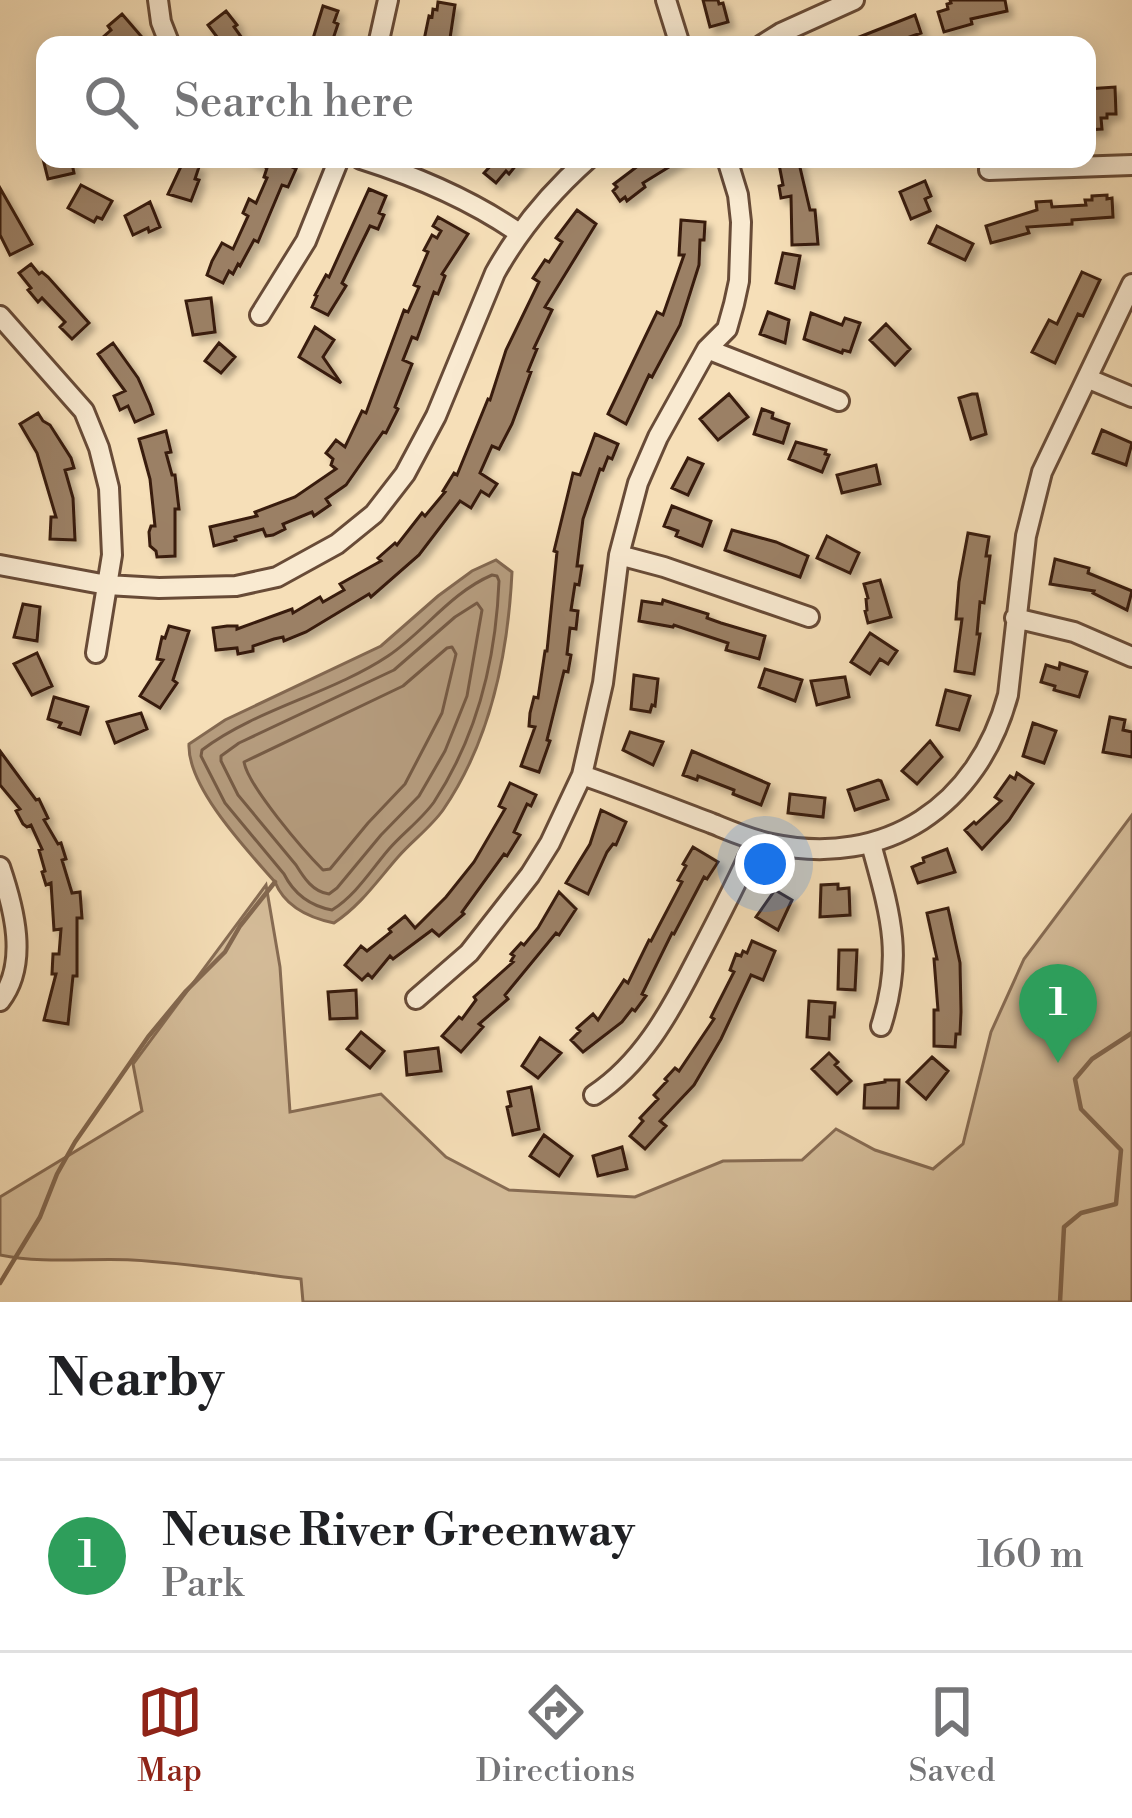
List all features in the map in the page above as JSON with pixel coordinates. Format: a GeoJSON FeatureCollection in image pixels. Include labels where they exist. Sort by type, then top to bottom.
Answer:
{"type":"FeatureCollection","features":[{"type":"Feature","properties":{"kind":"street"},"geometry":{"type":"LineString","coordinates":[[158,0],[166,36]]}},
{"type":"Feature","properties":{"kind":"street"},"geometry":{"type":"LineString","coordinates":[[379,36],[388,0]]}},
{"type":"Feature","properties":{"kind":"street"},"geometry":{"type":"LineString","coordinates":[[666,0],[677,36]]}},
{"type":"Feature","properties":{"kind":"street"},"geometry":{"type":"LineString","coordinates":[[776,36],[854,0]]}},
{"type":"Feature","properties":{"kind":"street"},"geometry":{"type":"LineString","coordinates":[[1096,166],[1132,165]]}},
{"type":"Feature","properties":{"kind":"street"},"geometry":{"type":"LineString","coordinates":[[260,315],[306,241],[335,168]]}},
{"type":"Feature","properties":{"kind":"street"},"geometry":{"type":"LineString","coordinates":[[390,168],[450,191],[519,233]]}},
{"type":"Feature","properties":{"kind":"street"},"geometry":{"type":"LineString","coordinates":[[0,565],[107,585],[236,586],[277,577],[337,544],[374,514],[405,474],[436,416],[495,273],[519,233],[578,168]]}},
{"type":"Feature","properties":{"kind":"street"},"geometry":{"type":"LineString","coordinates":[[416,999],[469,953],[530,875],[582,775],[603,683],[620,555],[638,483],[707,350],[727,329],[739,281],[740,208],[731,168]]}},
{"type":"Feature","properties":{"kind":"street"},"geometry":{"type":"LineString","coordinates":[[989,170],[1046,168]]}},
{"type":"Feature","properties":{"kind":"street"},"geometry":{"type":"LineString","coordinates":[[582,775],[756,840],[816,849],[871,844],[931,815],[964,784],[993,742],[1008,695],[1025,536],[1042,472],[1132,284]]}},
{"type":"Feature","properties":{"kind":"street"},"geometry":{"type":"LineString","coordinates":[[0,316],[84,411],[99,448],[112,528],[96,653]]}},
{"type":"Feature","properties":{"kind":"street"},"geometry":{"type":"LineString","coordinates":[[707,350],[839,401]]}},
{"type":"Feature","properties":{"kind":"street"},"geometry":{"type":"LineString","coordinates":[[1089,379],[1132,397]]}},
{"type":"Feature","properties":{"kind":"street"},"geometry":{"type":"LineString","coordinates":[[620,555],[809,617]]}},
{"type":"Feature","properties":{"kind":"street"},"geometry":{"type":"LineString","coordinates":[[1015,618],[1074,632],[1132,657]]}},
{"type":"Feature","properties":{"kind":"street"},"geometry":{"type":"LineString","coordinates":[[594,1095],[642,1052],[681,993],[756,840]]}},
{"type":"Feature","properties":{"kind":"street"},"geometry":{"type":"LineString","coordinates":[[871,844],[895,946],[890,998],[881,1026]]}},
{"type":"Feature","properties":{"kind":"street"},"geometry":{"type":"LineString","coordinates":[[0,867],[12,903],[16,965],[10,988],[0,1001]]}},
{"type":"Feature","properties":{"kind":"shaded area"},"geometry":{"type":"Polygon","coordinates":[[[1132,815],[1132,1302],[303,1302],[301,1279],[153,1261],[0,1255],[0,1197],[142,1111],[133,1064],[266,885],[280,967],[290,1112],[381,1094],[446,1157],[509,1190],[635,1197],[723,1161],[802,1160],[836,1129],[875,1150],[933,1169],[963,1144],[991,1032],[1024,959],[1132,815]]]}},
{"type":"Feature","properties":{"kind":"water"},"geometry":{"type":"Polygon","coordinates":[[[496,560],[512,572],[501,665],[485,726],[460,783],[438,816],[344,916],[334,923],[299,910],[208,798],[191,761],[189,744],[225,720],[381,646],[438,596],[496,560]]]}},
{"type":"Feature","properties":{"kind":"building"},"geometry":{"type":"Polygon","coordinates":[[[703,0],[723,3],[728,22],[710,27],[703,0]]]}},
{"type":"Feature","properties":{"kind":"building"},"geometry":{"type":"Polygon","coordinates":[[[950,0],[1005,0],[1007,11],[971,19],[972,24],[944,32],[938,12],[948,9],[950,0]]]}},
{"type":"Feature","properties":{"kind":"building"},"geometry":{"type":"Polygon","coordinates":[[[438,2],[455,5],[450,36],[425,36],[429,16],[438,2]]]}},
{"type":"Feature","properties":{"kind":"building"},"geometry":{"type":"Polygon","coordinates":[[[323,6],[338,11],[334,36],[314,36],[323,6]]]}},
{"type":"Feature","properties":{"kind":"building"},"geometry":{"type":"Polygon","coordinates":[[[226,11],[240,36],[216,36],[208,25],[226,11]]]}},
{"type":"Feature","properties":{"kind":"building"},"geometry":{"type":"Polygon","coordinates":[[[122,14],[141,36],[104,36],[111,30],[108,26],[122,14]]]}},
{"type":"Feature","properties":{"kind":"building"},"geometry":{"type":"Polygon","coordinates":[[[915,15],[921,33],[913,36],[862,36],[915,15]]]}},
{"type":"Feature","properties":{"kind":"building"},"geometry":{"type":"Polygon","coordinates":[[[1115,87],[1116,114],[1101,118],[1102,129],[1096,129],[1096,88],[1115,87]]]}},
{"type":"Feature","properties":{"kind":"building"},"geometry":{"type":"Polygon","coordinates":[[[45,168],[73,168],[74,173],[48,179],[45,168]]]}},
{"type":"Feature","properties":{"kind":"building"},"geometry":{"type":"Polygon","coordinates":[[[180,168],[199,168],[191,201],[168,194],[180,168]]]}},
{"type":"Feature","properties":{"kind":"building"},"geometry":{"type":"Polygon","coordinates":[[[267,168],[296,169],[288,187],[282,185],[258,242],[254,240],[240,266],[233,274],[229,271],[223,283],[207,275],[212,261],[222,243],[233,249],[248,216],[243,213],[249,199],[256,203],[267,168]]]}},
{"type":"Feature","properties":{"kind":"building"},"geometry":{"type":"Polygon","coordinates":[[[489,168],[514,168],[496,183],[484,173],[489,168]]]}},
{"type":"Feature","properties":{"kind":"building"},"geometry":{"type":"Polygon","coordinates":[[[635,168],[667,168],[643,183],[645,187],[627,201],[625,197],[620,201],[614,184],[635,168]]]}},
{"type":"Feature","properties":{"kind":"building"},"geometry":{"type":"Polygon","coordinates":[[[780,168],[800,168],[810,210],[815,210],[818,244],[792,245],[791,196],[781,198],[779,186],[783,185],[780,168]]]}},
{"type":"Feature","properties":{"kind":"building"},"geometry":{"type":"Polygon","coordinates":[[[925,181],[930,211],[911,219],[900,192],[925,181]]]}},
{"type":"Feature","properties":{"kind":"building"},"geometry":{"type":"Polygon","coordinates":[[[81,185],[112,201],[102,219],[97,217],[94,222],[68,208],[81,185]]]}},
{"type":"Feature","properties":{"kind":"building"},"geometry":{"type":"Polygon","coordinates":[[[0,188],[32,244],[10,255],[0,235],[0,188]]]}},
{"type":"Feature","properties":{"kind":"building"},"geometry":{"type":"Polygon","coordinates":[[[369,189],[386,196],[379,213],[384,215],[378,229],[370,226],[342,283],[346,286],[328,315],[312,307],[315,295],[329,277],[369,189]]]}},
{"type":"Feature","properties":{"kind":"building"},"geometry":{"type":"Polygon","coordinates":[[[1092,196],[1112,198],[1113,217],[1027,227],[1029,233],[991,243],[986,226],[1037,210],[1036,202],[1051,201],[1052,207],[1086,205],[1085,200],[1092,196]]]}},
{"type":"Feature","properties":{"kind":"building"},"geometry":{"type":"Polygon","coordinates":[[[150,202],[160,227],[133,235],[125,216],[150,202]]]}},
{"type":"Feature","properties":{"kind":"building"},"geometry":{"type":"Polygon","coordinates":[[[577,210],[596,224],[545,307],[552,310],[534,348],[531,372],[512,424],[499,449],[492,446],[480,473],[497,484],[489,496],[481,491],[471,508],[460,501],[419,555],[371,597],[284,641],[283,637],[274,639],[238,654],[237,648],[216,650],[213,628],[237,629],[292,609],[293,613],[344,590],[340,584],[381,561],[378,558],[397,545],[445,492],[454,473],[457,475],[506,350],[539,282],[533,278],[562,242],[556,238],[577,210]]]}},
{"type":"Feature","properties":{"kind":"building"},"geometry":{"type":"Polygon","coordinates":[[[438,217],[468,234],[442,274],[417,339],[412,337],[403,360],[412,364],[386,433],[346,485],[326,499],[330,505],[314,516],[312,512],[283,524],[285,529],[273,535],[266,536],[263,529],[214,546],[210,527],[257,516],[255,512],[295,497],[336,469],[326,453],[336,440],[345,447],[362,411],[366,413],[404,310],[408,312],[419,287],[414,285],[428,252],[424,250],[432,235],[437,238],[441,231],[433,226],[438,217]]]}},
{"type":"Feature","properties":{"kind":"building"},"geometry":{"type":"Polygon","coordinates":[[[681,220],[705,222],[699,265],[680,325],[626,424],[608,414],[657,312],[663,315],[684,255],[679,255],[681,220]]]}},
{"type":"Feature","properties":{"kind":"building"},"geometry":{"type":"Polygon","coordinates":[[[937,226],[973,244],[965,260],[929,243],[937,226]]]}},
{"type":"Feature","properties":{"kind":"building"},"geometry":{"type":"Polygon","coordinates":[[[783,253],[800,256],[794,288],[776,283],[783,253]]]}},
{"type":"Feature","properties":{"kind":"building"},"geometry":{"type":"Polygon","coordinates":[[[31,264],[89,323],[72,339],[60,327],[65,322],[28,290],[19,273],[31,264]]]}},
{"type":"Feature","properties":{"kind":"building"},"geometry":{"type":"Polygon","coordinates":[[[1082,272],[1100,280],[1055,363],[1032,352],[1049,320],[1057,324],[1082,272]]]}},
{"type":"Feature","properties":{"kind":"building"},"geometry":{"type":"Polygon","coordinates":[[[211,298],[215,332],[193,335],[186,301],[211,298]]]}},
{"type":"Feature","properties":{"kind":"building"},"geometry":{"type":"Polygon","coordinates":[[[768,312],[789,320],[785,343],[760,334],[768,312]]]}},
{"type":"Feature","properties":{"kind":"building"},"geometry":{"type":"Polygon","coordinates":[[[811,313],[842,325],[845,318],[860,323],[850,352],[804,339],[811,313]]]}},
{"type":"Feature","properties":{"kind":"building"},"geometry":{"type":"Polygon","coordinates":[[[886,324],[910,349],[895,365],[870,340],[886,324]]]}},
{"type":"Feature","properties":{"kind":"building"},"geometry":{"type":"Polygon","coordinates":[[[315,327],[334,340],[323,357],[341,383],[299,357],[315,327]]]}},
{"type":"Feature","properties":{"kind":"building"},"geometry":{"type":"Polygon","coordinates":[[[113,343],[138,378],[153,414],[135,422],[128,406],[120,410],[114,396],[125,391],[98,354],[113,343]]]}},
{"type":"Feature","properties":{"kind":"building"},"geometry":{"type":"Polygon","coordinates":[[[219,343],[235,357],[221,373],[205,361],[219,343]]]}},
{"type":"Feature","properties":{"kind":"building"},"geometry":{"type":"Polygon","coordinates":[[[729,394],[748,417],[718,440],[700,419],[729,394]]]}},
{"type":"Feature","properties":{"kind":"building"},"geometry":{"type":"Polygon","coordinates":[[[977,394],[986,434],[971,439],[959,398],[977,394]]]}},
{"type":"Feature","properties":{"kind":"building"},"geometry":{"type":"Polygon","coordinates":[[[762,409],[789,424],[783,443],[754,434],[762,409]]]}},
{"type":"Feature","properties":{"kind":"building"},"geometry":{"type":"Polygon","coordinates":[[[38,413],[74,468],[65,470],[73,498],[75,540],[50,539],[51,517],[56,517],[37,453],[20,424],[38,413]]]}},
{"type":"Feature","properties":{"kind":"building"},"geometry":{"type":"Polygon","coordinates":[[[1102,430],[1132,443],[1126,465],[1093,453],[1102,430]]]}},
{"type":"Feature","properties":{"kind":"building"},"geometry":{"type":"Polygon","coordinates":[[[166,431],[171,452],[166,453],[175,475],[179,509],[175,509],[175,556],[157,557],[150,546],[149,532],[155,526],[139,439],[166,431]]]}},
{"type":"Feature","properties":{"kind":"building"},"geometry":{"type":"Polygon","coordinates":[[[595,434],[618,444],[612,459],[608,457],[600,469],[583,519],[577,566],[582,566],[571,610],[578,611],[576,629],[570,628],[568,672],[564,671],[539,772],[521,766],[535,727],[529,726],[530,713],[534,697],[538,698],[547,651],[554,551],[573,473],[580,475],[595,434]]]}},
{"type":"Feature","properties":{"kind":"building"},"geometry":{"type":"Polygon","coordinates":[[[796,442],[826,450],[829,455],[822,472],[789,459],[796,442]]]}},
{"type":"Feature","properties":{"kind":"building"},"geometry":{"type":"Polygon","coordinates":[[[688,458],[703,464],[688,495],[672,488],[688,458]]]}},
{"type":"Feature","properties":{"kind":"building"},"geometry":{"type":"Polygon","coordinates":[[[876,465],[880,484],[842,493],[837,475],[876,465]]]}},
{"type":"Feature","properties":{"kind":"building"},"geometry":{"type":"Polygon","coordinates":[[[672,506],[711,521],[702,546],[664,526],[672,506]]]}},
{"type":"Feature","properties":{"kind":"building"},"geometry":{"type":"Polygon","coordinates":[[[732,530],[808,556],[800,577],[725,550],[732,530]]]}},
{"type":"Feature","properties":{"kind":"building"},"geometry":{"type":"Polygon","coordinates":[[[968,533],[989,537],[986,556],[990,556],[984,603],[980,602],[974,674],[955,671],[962,619],[956,619],[959,582],[968,533]]]}},
{"type":"Feature","properties":{"kind":"building"},"geometry":{"type":"Polygon","coordinates":[[[827,536],[859,553],[850,573],[817,558],[827,536]]]}},
{"type":"Feature","properties":{"kind":"building"},"geometry":{"type":"Polygon","coordinates":[[[1055,559],[1089,568],[1088,573],[1132,591],[1127,610],[1094,591],[1050,584],[1055,559]]]}},
{"type":"Feature","properties":{"kind":"building"},"geometry":{"type":"Polygon","coordinates":[[[880,580],[891,617],[868,623],[864,584],[880,580]]]}},
{"type":"Feature","properties":{"kind":"building"},"geometry":{"type":"Polygon","coordinates":[[[663,600],[765,636],[759,659],[726,650],[728,643],[674,625],[639,621],[642,601],[662,604],[663,600]]]}},
{"type":"Feature","properties":{"kind":"building"},"geometry":{"type":"Polygon","coordinates":[[[23,604],[40,607],[37,641],[14,637],[23,604]]]}},
{"type":"Feature","properties":{"kind":"building"},"geometry":{"type":"Polygon","coordinates":[[[169,626],[189,631],[173,680],[177,683],[160,708],[140,696],[163,660],[157,659],[169,626]]]}},
{"type":"Feature","properties":{"kind":"building"},"geometry":{"type":"Polygon","coordinates":[[[870,633],[897,651],[888,664],[880,659],[870,674],[851,662],[870,633]]]}},
{"type":"Feature","properties":{"kind":"building"},"geometry":{"type":"Polygon","coordinates":[[[37,653],[52,686],[32,695],[14,664],[37,653]]]}},
{"type":"Feature","properties":{"kind":"building"},"geometry":{"type":"Polygon","coordinates":[[[1060,663],[1087,672],[1079,697],[1041,682],[1046,665],[1059,669],[1060,663]]]}},
{"type":"Feature","properties":{"kind":"building"},"geometry":{"type":"Polygon","coordinates":[[[765,669],[802,680],[795,701],[759,687],[765,669]]]}},
{"type":"Feature","properties":{"kind":"building"},"geometry":{"type":"Polygon","coordinates":[[[634,675],[658,679],[650,712],[631,709],[634,675]]]}},
{"type":"Feature","properties":{"kind":"building"},"geometry":{"type":"Polygon","coordinates":[[[845,677],[849,697],[817,705],[811,681],[845,677]]]}},
{"type":"Feature","properties":{"kind":"building"},"geometry":{"type":"Polygon","coordinates":[[[946,690],[970,696],[959,730],[937,725],[946,690]]]}},
{"type":"Feature","properties":{"kind":"building"},"geometry":{"type":"Polygon","coordinates":[[[54,697],[88,707],[80,734],[48,719],[54,697]]]}},
{"type":"Feature","properties":{"kind":"building"},"geometry":{"type":"Polygon","coordinates":[[[141,713],[147,729],[115,743],[107,722],[141,713]]]}},
{"type":"Feature","properties":{"kind":"building"},"geometry":{"type":"Polygon","coordinates":[[[1110,717],[1125,720],[1123,730],[1132,732],[1132,757],[1103,752],[1110,717]]]}},
{"type":"Feature","properties":{"kind":"building"},"geometry":{"type":"Polygon","coordinates":[[[1033,723],[1056,731],[1044,763],[1023,756],[1033,723]]]}},
{"type":"Feature","properties":{"kind":"building"},"geometry":{"type":"Polygon","coordinates":[[[630,732],[663,742],[653,765],[623,750],[630,732]]]}},
{"type":"Feature","properties":{"kind":"building"},"geometry":{"type":"Polygon","coordinates":[[[930,741],[942,757],[917,784],[902,771],[930,741]]]}},
{"type":"Feature","properties":{"kind":"building"},"geometry":{"type":"Polygon","coordinates":[[[0,751],[39,799],[48,818],[44,820],[61,843],[72,893],[80,892],[77,976],[73,976],[68,1024],[44,1020],[61,929],[54,930],[51,883],[46,885],[42,872],[42,849],[31,825],[23,824],[16,811],[20,809],[0,785],[0,751]]]}},
{"type":"Feature","properties":{"kind":"building"},"geometry":{"type":"Polygon","coordinates":[[[692,751],[769,784],[761,805],[698,776],[697,780],[683,775],[692,751]]]}},
{"type":"Feature","properties":{"kind":"building"},"geometry":{"type":"Polygon","coordinates":[[[1017,773],[1033,784],[982,849],[965,830],[1001,801],[995,797],[1017,773]]]}},
{"type":"Feature","properties":{"kind":"building"},"geometry":{"type":"Polygon","coordinates":[[[878,780],[888,799],[855,810],[848,790],[878,780]]]}},
{"type":"Feature","properties":{"kind":"building"},"geometry":{"type":"Polygon","coordinates":[[[510,783],[536,795],[514,832],[520,835],[464,914],[439,936],[432,930],[393,959],[390,956],[372,978],[368,974],[362,980],[345,965],[361,946],[367,951],[405,916],[415,928],[446,897],[474,862],[505,809],[499,806],[510,783]]]}},
{"type":"Feature","properties":{"kind":"building"},"geometry":{"type":"Polygon","coordinates":[[[790,794],[825,798],[823,817],[788,813],[790,794]]]}},
{"type":"Feature","properties":{"kind":"building"},"geometry":{"type":"Polygon","coordinates":[[[601,810],[626,822],[588,894],[566,883],[590,844],[601,810]]]}},
{"type":"Feature","properties":{"kind":"building"},"geometry":{"type":"Polygon","coordinates":[[[693,847],[718,862],[672,933],[642,994],[646,996],[635,1011],[583,1052],[571,1040],[580,1031],[577,1028],[593,1014],[598,1020],[624,980],[628,983],[682,882],[678,880],[683,864],[693,847]]]}},
{"type":"Feature","properties":{"kind":"building"},"geometry":{"type":"Polygon","coordinates":[[[947,849],[955,872],[918,883],[912,867],[947,849]]]}},
{"type":"Feature","properties":{"kind":"building"},"geometry":{"type":"Polygon","coordinates":[[[838,884],[838,889],[849,888],[850,915],[820,917],[821,885],[838,884]]]}},
{"type":"Feature","properties":{"kind":"building"},"geometry":{"type":"Polygon","coordinates":[[[775,890],[792,900],[778,930],[756,917],[775,890]]]}},
{"type":"Feature","properties":{"kind":"building"},"geometry":{"type":"Polygon","coordinates":[[[559,892],[576,909],[461,1052],[442,1036],[462,1019],[474,997],[513,962],[511,954],[538,928],[559,892]]]}},
{"type":"Feature","properties":{"kind":"building"},"geometry":{"type":"Polygon","coordinates":[[[948,908],[960,963],[960,1034],[956,1034],[955,1047],[934,1046],[937,959],[927,913],[948,908]]]}},
{"type":"Feature","properties":{"kind":"building"},"geometry":{"type":"Polygon","coordinates":[[[752,941],[775,951],[763,980],[751,975],[694,1085],[660,1121],[666,1126],[645,1149],[630,1136],[658,1099],[654,1095],[665,1079],[675,1068],[679,1071],[714,1019],[734,972],[730,970],[736,954],[747,953],[752,941]]]}},
{"type":"Feature","properties":{"kind":"building"},"geometry":{"type":"Polygon","coordinates":[[[839,950],[857,950],[855,990],[838,989],[839,950]]]}},
{"type":"Feature","properties":{"kind":"building"},"geometry":{"type":"Polygon","coordinates":[[[356,990],[357,1018],[330,1019],[328,992],[356,990]]]}},
{"type":"Feature","properties":{"kind":"building"},"geometry":{"type":"Polygon","coordinates":[[[809,1001],[835,1003],[829,1039],[807,1037],[809,1001]]]}},
{"type":"Feature","properties":{"kind":"building"},"geometry":{"type":"Polygon","coordinates":[[[361,1032],[384,1051],[370,1068],[347,1049],[361,1032]]]}},
{"type":"Feature","properties":{"kind":"building"},"geometry":{"type":"Polygon","coordinates":[[[540,1038],[561,1053],[538,1078],[522,1066],[540,1038]]]}},
{"type":"Feature","properties":{"kind":"building"},"geometry":{"type":"Polygon","coordinates":[[[438,1048],[441,1071],[407,1075],[405,1052],[438,1048]]]}},
{"type":"Feature","properties":{"kind":"building"},"geometry":{"type":"Polygon","coordinates":[[[829,1053],[851,1081],[837,1094],[812,1069],[829,1053]]]}},
{"type":"Feature","properties":{"kind":"building"},"geometry":{"type":"Polygon","coordinates":[[[932,1057],[948,1071],[926,1099],[907,1082],[932,1057]]]}},
{"type":"Feature","properties":{"kind":"building"},"geometry":{"type":"Polygon","coordinates":[[[899,1080],[898,1108],[864,1108],[865,1085],[899,1080]]]}},
{"type":"Feature","properties":{"kind":"building"},"geometry":{"type":"Polygon","coordinates":[[[531,1087],[539,1129],[513,1135],[508,1092],[531,1087]]]}},
{"type":"Feature","properties":{"kind":"building"},"geometry":{"type":"Polygon","coordinates":[[[544,1135],[572,1156],[559,1176],[530,1156],[544,1135]]]}},
{"type":"Feature","properties":{"kind":"building"},"geometry":{"type":"Polygon","coordinates":[[[622,1147],[627,1169],[598,1176],[593,1156],[622,1147]]]}},
{"type":"Feature","properties":{"kind":"waterway"},"geometry":{"type":"LineString","coordinates":[[0,1283],[40,1217],[75,1142],[148,1037],[225,952],[275,882]]}},
{"type":"Feature","properties":{"kind":"waterway"},"geometry":{"type":"LineString","coordinates":[[1060,1302],[1064,1227],[1081,1213],[1116,1204],[1121,1150],[1081,1109],[1075,1079],[1092,1059],[1132,1033]]}},
{"type":"Feature","properties":{"kind":"place","name":"Neuse River Greenway"},"geometry":{"type":"Point","coordinates":[1058,1063]}}]}
